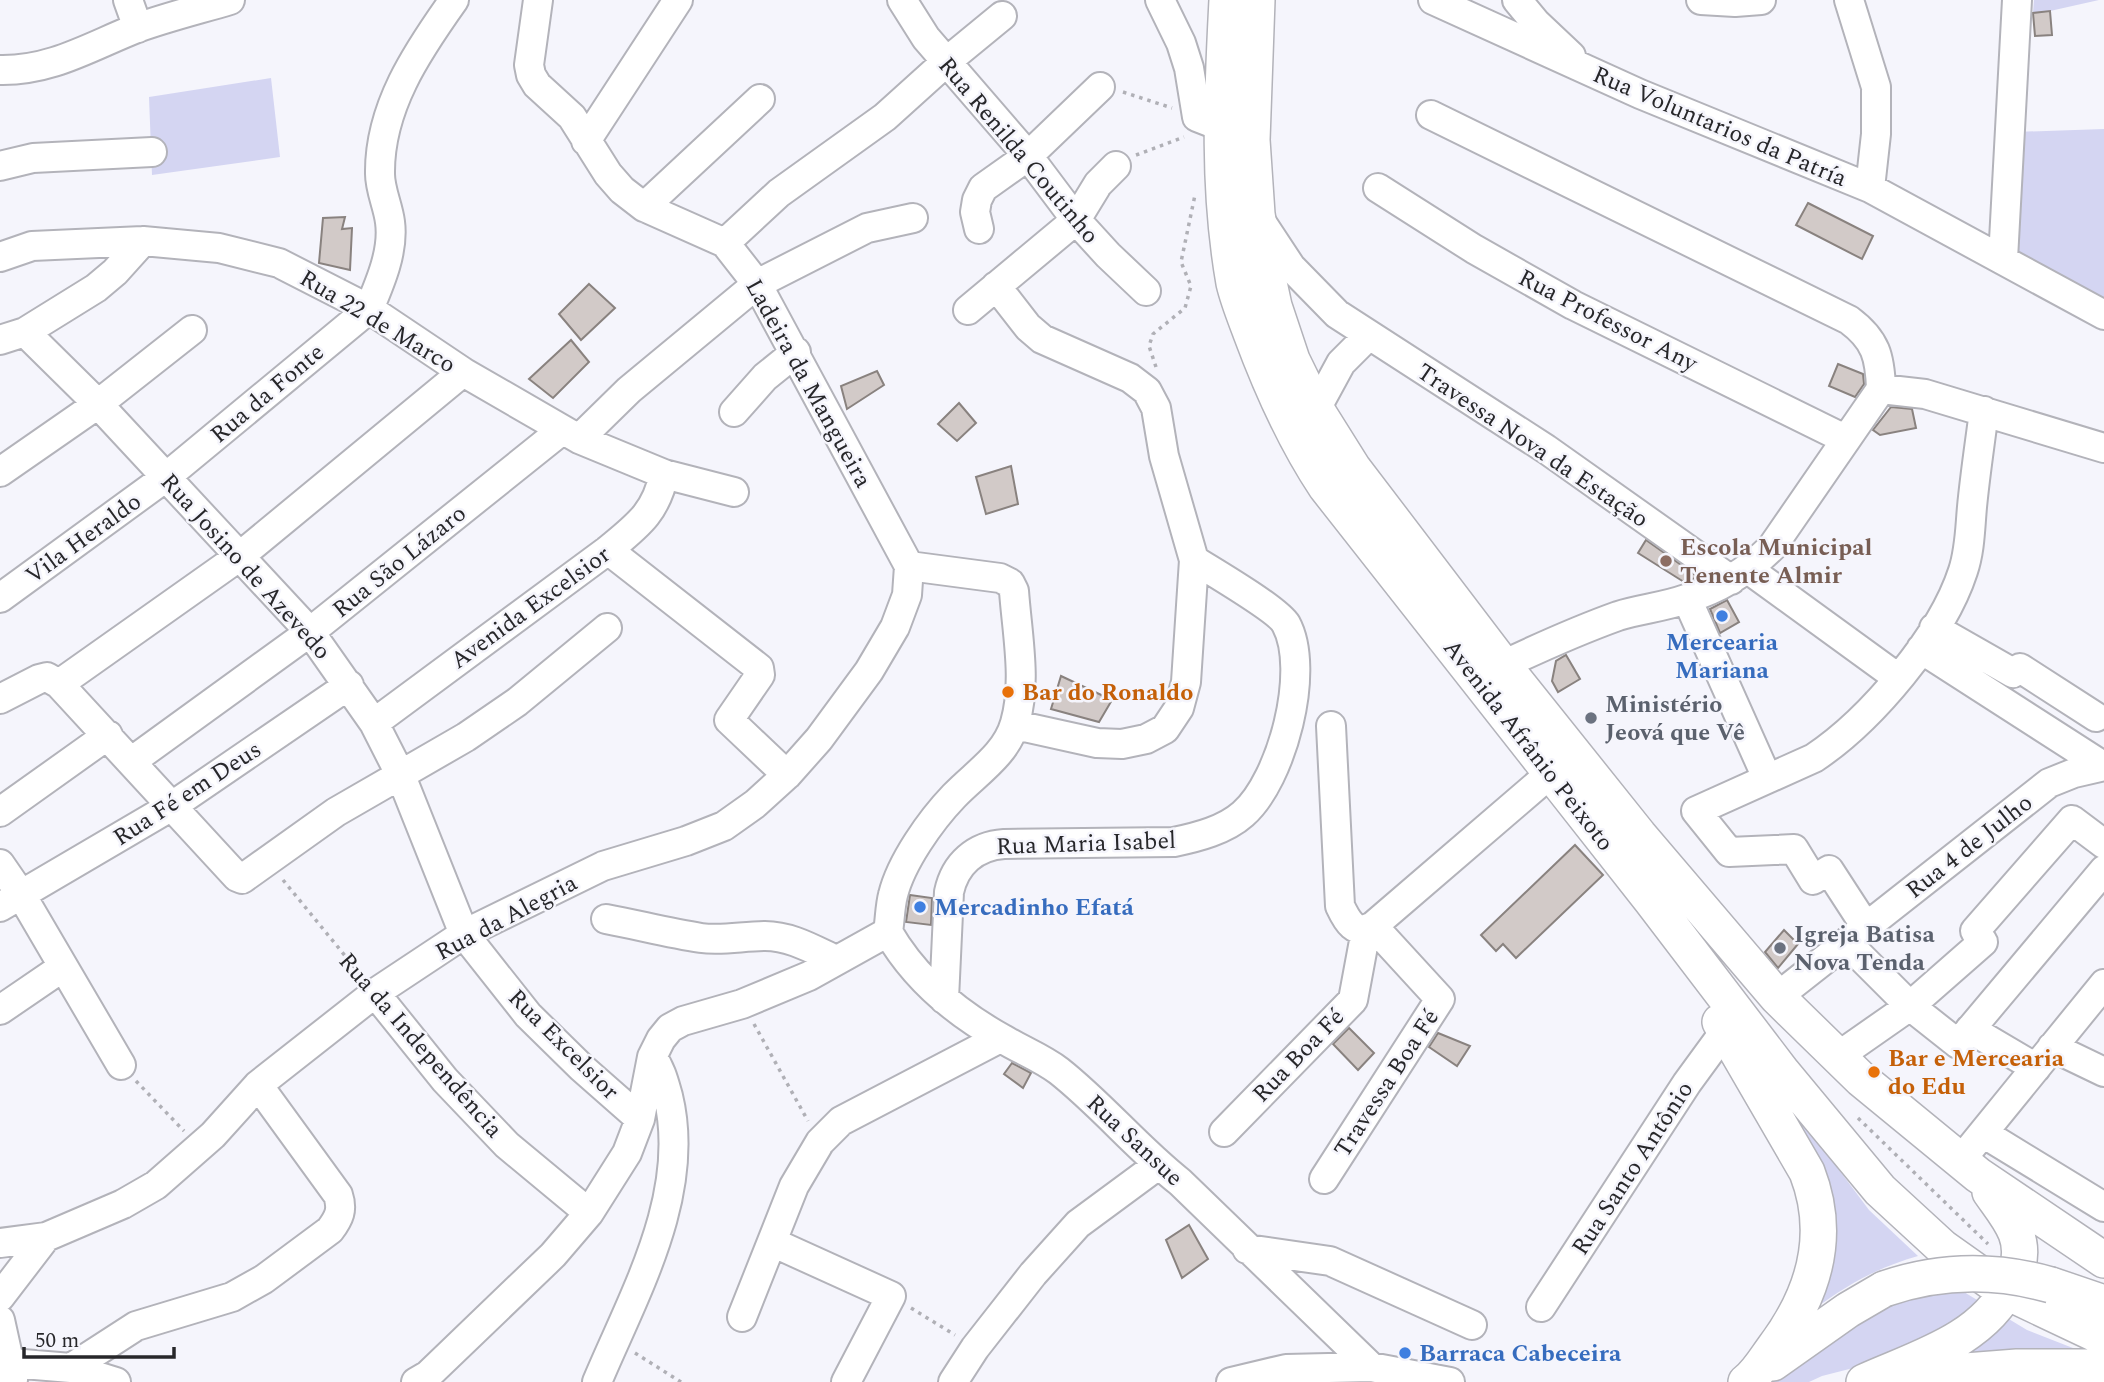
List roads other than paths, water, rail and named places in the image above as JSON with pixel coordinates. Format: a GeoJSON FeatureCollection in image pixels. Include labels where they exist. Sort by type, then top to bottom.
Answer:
{"type":"FeatureCollection","features":[{"type":"Feature","properties":{"kind":"main road","name":"Avenida Afrânio Peixoto"},"geometry":{"type":"LineString","coordinates":[[1227,0],[1208,122],[1222,186],[1235,285],[1266,374],[1308,461],[1334,498],[1651,900],[1783,1073],[1880,1190],[1942,1247],[2007,1292],[2104,1338]]}},
{"type":"Feature","properties":{"kind":"main road","name":"Avenida Afrânio Peixoto"},"geometry":{"type":"LineString","coordinates":[[1257,0],[1252,141],[1257,214],[1275,306],[1293,360],[1316,409],[1353,468],[1503,665],[1639,835],[1777,997],[1837,1057],[1969,1168],[2104,1260]]}},
{"type":"Feature","properties":{"kind":"main road"},"geometry":{"type":"LineString","coordinates":[[1651,900],[1807,1172],[1814,1190],[1819,1221],[1814,1271],[1805,1296],[1784,1334],[1749,1380]]}},
{"type":"Feature","properties":{"kind":"main road"},"geometry":{"type":"LineString","coordinates":[[1864,1382],[1975,1328],[1992,1312],[2016,1274],[2020,1247],[2016,1232],[1969,1168]]}},
{"type":"Feature","properties":{"kind":"main road"},"geometry":{"type":"LineString","coordinates":[[1749,1380],[1848,1310],[1884,1289],[1928,1276],[1975,1273],[2007,1275],[2051,1285],[2104,1303]]}},
{"type":"Feature","properties":{"kind":"main road"},"geometry":{"type":"LineString","coordinates":[[1864,1382],[1912,1374],[2017,1367],[2104,1369]]}},
{"type":"Feature","properties":{"kind":"street"},"geometry":{"type":"LineString","coordinates":[[128,0],[138,28]]}},
{"type":"Feature","properties":{"kind":"street"},"geometry":{"type":"LineString","coordinates":[[0,70],[45,66],[138,28],[230,0]]}},
{"type":"Feature","properties":{"kind":"street"},"geometry":{"type":"LineString","coordinates":[[369,309],[380,284],[389,249],[391,224],[380,175],[393,98],[425,41],[454,0]]}},
{"type":"Feature","properties":{"kind":"street","name":"Ladeira da Mangueira"},"geometry":{"type":"LineString","coordinates":[[538,0],[529,65],[537,85],[572,117],[607,174],[622,190],[644,207],[725,243],[757,284],[909,566]]}},
{"type":"Feature","properties":{"kind":"street"},"geometry":{"type":"LineString","coordinates":[[586,141],[678,0]]}},
{"type":"Feature","properties":{"kind":"street","name":"Rua Renilda Coutinho"},"geometry":{"type":"LineString","coordinates":[[902,0],[926,38],[1028,156],[1076,220],[1146,291]]}},
{"type":"Feature","properties":{"kind":"street"},"geometry":{"type":"LineString","coordinates":[[1160,0],[1185,55],[1208,122]]}},
{"type":"Feature","properties":{"kind":"street","name":"Rua Voluntarios da Patría"},"geometry":{"type":"LineString","coordinates":[[1433,0],[1640,94],[1870,188],[2104,315]]}},
{"type":"Feature","properties":{"kind":"street"},"geometry":{"type":"LineString","coordinates":[[1517,0],[1536,23],[1584,69]]}},
{"type":"Feature","properties":{"kind":"street"},"geometry":{"type":"LineString","coordinates":[[1701,0],[1744,1]]}},
{"type":"Feature","properties":{"kind":"street"},"geometry":{"type":"LineString","coordinates":[[1849,0],[1876,87],[1876,134],[1870,188]]}},
{"type":"Feature","properties":{"kind":"street"},"geometry":{"type":"LineString","coordinates":[[2003,259],[2017,0]]}},
{"type":"Feature","properties":{"kind":"street"},"geometry":{"type":"LineString","coordinates":[[725,243],[779,193],[885,117],[1002,16]]}},
{"type":"Feature","properties":{"kind":"street"},"geometry":{"type":"LineString","coordinates":[[979,229],[975,212],[977,200],[984,188],[1028,156],[1100,87]]}},
{"type":"Feature","properties":{"kind":"street"},"geometry":{"type":"LineString","coordinates":[[644,207],[760,99]]}},
{"type":"Feature","properties":{"kind":"street"},"geometry":{"type":"LineString","coordinates":[[1431,115],[1849,320],[1865,332],[1875,348],[1880,367],[1881,390],[1772,547],[1739,575],[1687,599],[1620,615],[1575,632],[1503,665]]}},
{"type":"Feature","properties":{"kind":"street"},"geometry":{"type":"LineString","coordinates":[[0,166],[33,158],[152,152]]}},
{"type":"Feature","properties":{"kind":"street"},"geometry":{"type":"LineString","coordinates":[[968,310],[1076,220],[1098,184],[1116,166]]}},
{"type":"Feature","properties":{"kind":"street","name":"Rua Professor Any"},"geometry":{"type":"LineString","coordinates":[[1378,188],[1474,249],[1573,305],[1845,439]]}},
{"type":"Feature","properties":{"kind":"street","name":"Travessa Nova da Estação"},"geometry":{"type":"LineString","coordinates":[[1257,214],[1291,267],[1337,314],[1898,678]]}},
{"type":"Feature","properties":{"kind":"street","name":"Rua São Lázaro"},"geometry":{"type":"LineString","coordinates":[[131,761],[310,632],[629,390],[757,284],[867,228],[913,218]]}},
{"type":"Feature","properties":{"kind":"street"},"geometry":{"type":"LineString","coordinates":[[13,336],[96,288],[116,272],[143,241]]}},
{"type":"Feature","properties":{"kind":"street","name":"Rua 22 de Marco"},"geometry":{"type":"LineString","coordinates":[[0,257],[32,246],[143,241],[219,248],[279,263],[369,309],[463,372],[571,434],[664,474],[734,492]]}},
{"type":"Feature","properties":{"kind":"street"},"geometry":{"type":"LineString","coordinates":[[996,286],[1028,327],[1042,339],[1130,378],[1152,379],[1164,456],[1194,560],[1186,682],[1179,708],[1165,729],[1146,739],[1122,744],[1097,743],[1015,725]]}},
{"type":"Feature","properties":{"kind":"street","name":"Rua da Fonte"},"geometry":{"type":"LineString","coordinates":[[166,477],[369,309]]}},
{"type":"Feature","properties":{"kind":"street"},"geometry":{"type":"LineString","coordinates":[[0,472],[97,404],[192,330]]}},
{"type":"Feature","properties":{"kind":"street"},"geometry":{"type":"LineString","coordinates":[[1316,409],[1341,363],[1369,335]]}},
{"type":"Feature","properties":{"kind":"street","name":"Rua Josino de Azevedo"},"geometry":{"type":"LineString","coordinates":[[13,336],[97,404],[310,632],[349,685],[401,776],[464,934]]}},
{"type":"Feature","properties":{"kind":"street"},"geometry":{"type":"LineString","coordinates":[[734,412],[765,377],[796,352]]}},
{"type":"Feature","properties":{"kind":"street"},"geometry":{"type":"LineString","coordinates":[[2,694],[53,681],[240,556],[463,372]]}},
{"type":"Feature","properties":{"kind":"street"},"geometry":{"type":"LineString","coordinates":[[1881,390],[1925,394],[2104,448]]}},
{"type":"Feature","properties":{"kind":"street"},"geometry":{"type":"LineString","coordinates":[[1984,411],[1969,548],[1963,572],[1927,638],[1898,678],[1846,735],[1832,746],[1814,758],[1696,811],[1730,852],[1794,849],[1813,880],[1829,870],[1856,935],[1910,1006],[1964,1036],[2104,1072]]}},
{"type":"Feature","properties":{"kind":"street","name":"Avenida Excelsior"},"geometry":{"type":"LineString","coordinates":[[373,723],[608,550],[644,520],[656,502],[664,474]]}},
{"type":"Feature","properties":{"kind":"street","name":"Vila Heraldo"},"geometry":{"type":"LineString","coordinates":[[0,598],[166,477]]}},
{"type":"Feature","properties":{"kind":"street"},"geometry":{"type":"LineString","coordinates":[[608,550],[759,668],[760,675],[729,720],[787,775]]}},
{"type":"Feature","properties":{"kind":"street","name":"Rua Maria Isabel"},"geometry":{"type":"LineString","coordinates":[[944,999],[951,885],[961,865],[975,852],[989,845],[1004,844],[1174,842],[1193,838],[1242,815],[1250,807],[1273,768],[1288,728],[1293,698],[1295,677],[1292,638],[1284,621],[1271,610],[1194,560]]}},
{"type":"Feature","properties":{"kind":"street"},"geometry":{"type":"LineString","coordinates":[[416,1382],[428,1374],[553,1255],[589,1213],[627,1153],[640,1119],[652,1057],[670,1028],[683,1021],[742,1004],[809,976],[888,932],[893,894],[908,861],[932,822],[954,796],[998,755],[1015,725],[1020,701],[1014,591],[1010,583],[1000,578],[909,566]]}},
{"type":"Feature","properties":{"kind":"street","name":"Rua da Alegria"},"geometry":{"type":"LineString","coordinates":[[0,1243],[46,1237],[123,1204],[156,1185],[200,1147],[258,1085],[375,993],[464,934],[603,866],[686,841],[724,826],[755,804],[787,775],[819,739],[862,681],[895,627],[907,595],[909,566]]}},
{"type":"Feature","properties":{"kind":"street"},"geometry":{"type":"LineString","coordinates":[[1687,599],[1768,778]]}},
{"type":"Feature","properties":{"kind":"street"},"geometry":{"type":"LineString","coordinates":[[53,681],[108,735],[237,877],[242,879],[336,812],[466,737],[517,702],[607,628]]}},
{"type":"Feature","properties":{"kind":"street"},"geometry":{"type":"LineString","coordinates":[[1927,638],[2013,673],[2020,668],[2096,717]]}},
{"type":"Feature","properties":{"kind":"street"},"geometry":{"type":"LineString","coordinates":[[1927,638],[2104,766]]}},
{"type":"Feature","properties":{"kind":"street","name":"Rua Fé em Deus"},"geometry":{"type":"LineString","coordinates":[[11,902],[172,806],[349,685]]}},
{"type":"Feature","properties":{"kind":"street"},"geometry":{"type":"LineString","coordinates":[[1331,726],[1340,906],[1347,922],[1356,929],[1370,928],[1551,773]]}},
{"type":"Feature","properties":{"kind":"street"},"geometry":{"type":"LineString","coordinates":[[0,812],[108,735]]}},
{"type":"Feature","properties":{"kind":"street","name":"Rua 4 de Julho"},"geometry":{"type":"LineString","coordinates":[[1777,997],[2049,783],[2074,773],[2104,766]]}},
{"type":"Feature","properties":{"kind":"street"},"geometry":{"type":"LineString","coordinates":[[1837,1057],[1910,1006],[1983,942],[1975,931],[2072,820],[2104,844]]}},
{"type":"Feature","properties":{"kind":"street"},"geometry":{"type":"LineString","coordinates":[[0,864],[11,902],[63,967],[121,1065]]}},
{"type":"Feature","properties":{"kind":"street"},"geometry":{"type":"LineString","coordinates":[[1964,1036],[2104,870]]}},
{"type":"Feature","properties":{"kind":"street"},"geometry":{"type":"LineString","coordinates":[[606,919],[702,938],[728,940],[779,937],[795,941],[836,960]]}},
{"type":"Feature","properties":{"kind":"street","name":"Rua Boa Fé"},"geometry":{"type":"LineString","coordinates":[[1224,1132],[1353,1000],[1370,928]]}},
{"type":"Feature","properties":{"kind":"street","name":"Travessa Boa Fé"},"geometry":{"type":"LineString","coordinates":[[1324,1179],[1440,999],[1370,928]]}},
{"type":"Feature","properties":{"kind":"street","name":"Rua Sansue"},"geometry":{"type":"LineString","coordinates":[[888,932],[902,957],[944,999],[1000,1038],[1056,1068],[1092,1099],[1371,1367]]}},
{"type":"Feature","properties":{"kind":"street","name":"Rua Excelsior"},"geometry":{"type":"LineString","coordinates":[[464,934],[528,1016],[640,1119]]}},
{"type":"Feature","properties":{"kind":"street"},"geometry":{"type":"LineString","coordinates":[[0,1010],[63,967]]}},
{"type":"Feature","properties":{"kind":"street"},"geometry":{"type":"LineString","coordinates":[[1969,1168],[1983,1133],[2104,984]]}},
{"type":"Feature","properties":{"kind":"street","name":"Rua da Independência"},"geometry":{"type":"LineString","coordinates":[[375,993],[445,1080],[507,1145],[589,1213]]}},
{"type":"Feature","properties":{"kind":"street","name":"Rua Santo Antônio"},"geometry":{"type":"LineString","coordinates":[[1541,1307],[1687,1083],[1725,1031]]}},
{"type":"Feature","properties":{"kind":"street"},"geometry":{"type":"LineString","coordinates":[[742,1317],[794,1186],[820,1142],[841,1121],[1000,1038]]}},
{"type":"Feature","properties":{"kind":"street"},"geometry":{"type":"LineString","coordinates":[[597,1382],[653,1249],[671,1173],[674,1151],[671,1112],[663,1077],[652,1057]]}},
{"type":"Feature","properties":{"kind":"street"},"geometry":{"type":"LineString","coordinates":[[71,1368],[136,1326],[232,1297],[275,1271],[330,1230],[337,1221],[341,1209],[338,1195],[258,1085]]}},
{"type":"Feature","properties":{"kind":"street"},"geometry":{"type":"LineString","coordinates":[[1983,1133],[2104,1208]]}},
{"type":"Feature","properties":{"kind":"street"},"geometry":{"type":"LineString","coordinates":[[953,1382],[975,1348],[1033,1274],[1078,1224],[1158,1165]]}},
{"type":"Feature","properties":{"kind":"street","name":"Rua da Alegria"},"geometry":{"type":"LineString","coordinates":[[0,1297],[46,1237]]}},
{"type":"Feature","properties":{"kind":"street"},"geometry":{"type":"LineString","coordinates":[[772,1242],[891,1296],[846,1382]]}},
{"type":"Feature","properties":{"kind":"street"},"geometry":{"type":"LineString","coordinates":[[1247,1249],[1330,1261],[1472,1325]]}},
{"type":"Feature","properties":{"kind":"street"},"geometry":{"type":"LineString","coordinates":[[0,1320],[12,1373],[71,1368],[116,1382]]}},
{"type":"Feature","properties":{"kind":"street"},"geometry":{"type":"LineString","coordinates":[[1231,1382],[1286,1369],[1371,1367],[1450,1382]]}},
{"type":"Feature","properties":{"kind":"place","name":"Escola Municipal Tenente Almir"},"geometry":{"type":"Point","coordinates":[1666,561]}},
{"type":"Feature","properties":{"kind":"place","name":"Mercearia Mariana"},"geometry":{"type":"Point","coordinates":[1722,616]}},
{"type":"Feature","properties":{"kind":"place","name":"Bar do Ronaldo"},"geometry":{"type":"Point","coordinates":[1008,692]}},
{"type":"Feature","properties":{"kind":"place","name":"Ministério Jeová que Vê"},"geometry":{"type":"Point","coordinates":[1591,718]}},
{"type":"Feature","properties":{"kind":"place","name":"Mercadinho Efatá"},"geometry":{"type":"Point","coordinates":[920,907]}},
{"type":"Feature","properties":{"kind":"place","name":"Igreja Batisa Nova Tenda"},"geometry":{"type":"Point","coordinates":[1780,948]}},
{"type":"Feature","properties":{"kind":"place","name":"Bar e Mercearia do Edu"},"geometry":{"type":"Point","coordinates":[1874,1072]}},
{"type":"Feature","properties":{"kind":"place","name":"Barraca Cabeceira"},"geometry":{"type":"Point","coordinates":[1405,1353]}}]}
